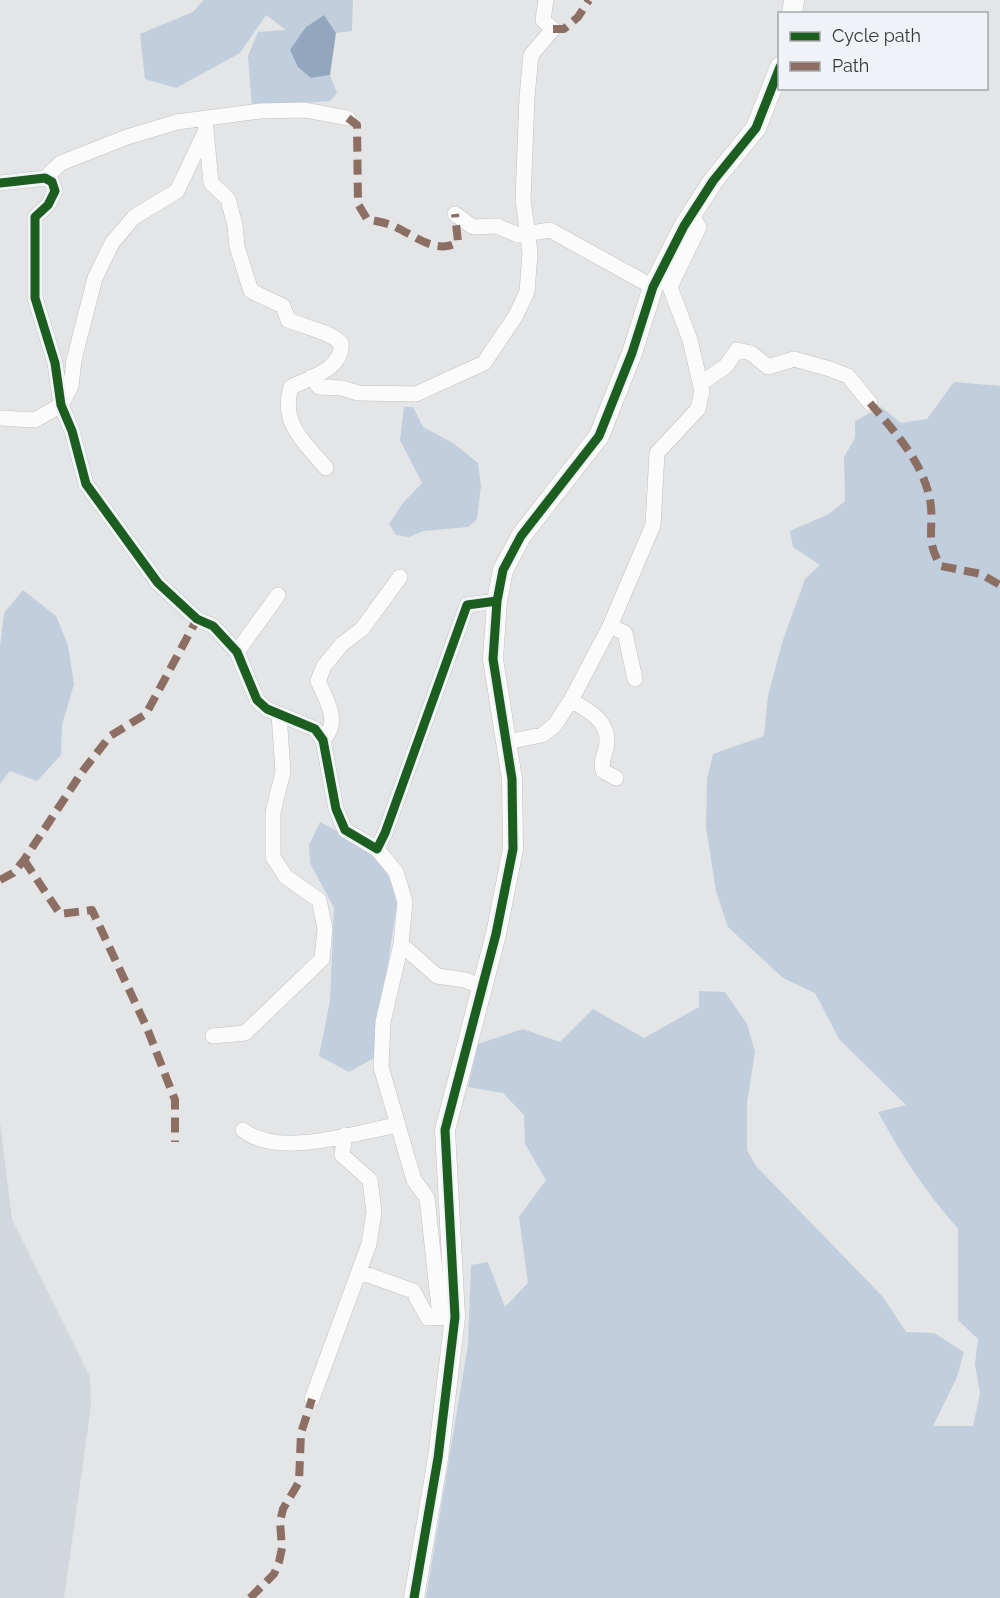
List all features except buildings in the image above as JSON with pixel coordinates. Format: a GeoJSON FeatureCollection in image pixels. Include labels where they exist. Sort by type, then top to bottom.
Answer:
{"type":"FeatureCollection","features":[{"type":"Feature","properties":{"kind":"street"},"geometry":{"type":"LineString","coordinates":[[312,377],[319,387],[342,388],[358,393],[416,394],[484,363],[515,317],[527,292],[529,232],[523,199],[526,97],[531,55],[553,28],[543,20],[546,0]]}},
{"type":"Feature","properties":{"kind":"street"},"geometry":{"type":"LineString","coordinates":[[414,1598],[438,1458],[448,1317],[445,1130],[496,934],[513,849],[512,779],[494,659],[496,601],[503,570],[521,536],[599,436],[632,353],[653,287],[691,215],[713,181],[756,128],[778,72]]}},
{"type":"Feature","properties":{"kind":"street"},"geometry":{"type":"LineString","coordinates":[[45,178],[61,163],[127,136],[177,122],[206,124],[260,111],[305,110],[348,118]]}},
{"type":"Feature","properties":{"kind":"street"},"geometry":{"type":"LineString","coordinates":[[206,124],[211,183],[228,199],[235,225],[237,247],[251,291],[283,306],[288,320],[306,328],[328,332],[341,343],[343,353],[336,362],[291,387],[286,402],[291,426],[326,468]]}},
{"type":"Feature","properties":{"kind":"street"},"geometry":{"type":"LineString","coordinates":[[0,418],[35,420],[61,405],[70,386],[74,360],[95,278],[112,243],[134,217],[177,191],[206,124]]}},
{"type":"Feature","properties":{"kind":"street"},"geometry":{"type":"LineString","coordinates":[[0,183],[45,178],[52,182],[55,191],[48,205],[35,217],[35,298],[55,363],[61,405],[72,431],[86,484],[120,534],[158,583],[197,619],[213,626],[237,652],[257,700],[267,709],[315,729],[323,740],[336,809],[345,830],[377,849],[396,872],[405,902],[401,944],[383,1022],[381,1067],[414,1180],[427,1198],[448,1317]]}},
{"type":"Feature","properties":{"kind":"street"},"geometry":{"type":"LineString","coordinates":[[455,214],[473,227],[497,226],[518,235],[550,230],[653,287]]}},
{"type":"Feature","properties":{"kind":"street"},"geometry":{"type":"LineString","coordinates":[[507,742],[542,735],[555,725],[571,700],[610,626],[652,525],[657,453],[698,409],[702,391],[690,340],[670,287],[699,227],[691,215]]}},
{"type":"Feature","properties":{"kind":"street"},"geometry":{"type":"LineString","coordinates":[[700,384],[726,366],[737,350],[751,353],[768,367],[794,359],[848,376],[870,403]]}},
{"type":"Feature","properties":{"kind":"street"},"geometry":{"type":"LineString","coordinates":[[323,740],[331,732],[334,716],[318,681],[324,666],[342,644],[362,629],[400,577]]}},
{"type":"Feature","properties":{"kind":"street"},"geometry":{"type":"LineString","coordinates":[[237,652],[278,595]]}},
{"type":"Feature","properties":{"kind":"street"},"geometry":{"type":"LineString","coordinates":[[377,849],[385,833],[467,605],[496,601]]}},
{"type":"Feature","properties":{"kind":"street"},"geometry":{"type":"LineString","coordinates":[[610,626],[626,633],[635,679]]}},
{"type":"Feature","properties":{"kind":"street"},"geometry":{"type":"LineString","coordinates":[[571,700],[600,718],[605,729],[607,744],[600,759],[603,771],[616,778]]}},
{"type":"Feature","properties":{"kind":"street"},"geometry":{"type":"LineString","coordinates":[[213,1036],[245,1033],[322,958],[325,928],[319,900],[286,877],[273,857],[273,812],[283,772],[279,714]]}},
{"type":"Feature","properties":{"kind":"street"},"geometry":{"type":"LineString","coordinates":[[401,944],[437,976],[465,980],[482,987]]}},
{"type":"Feature","properties":{"kind":"street"},"geometry":{"type":"LineString","coordinates":[[243,1130],[254,1139],[280,1142],[325,1140],[398,1125]]}},
{"type":"Feature","properties":{"kind":"street"},"geometry":{"type":"LineString","coordinates":[[312,1399],[360,1272],[369,1244],[374,1212],[370,1180],[342,1155],[345,1135]]}},
{"type":"Feature","properties":{"kind":"street"},"geometry":{"type":"LineString","coordinates":[[360,1272],[413,1291],[428,1318],[448,1317]]}},
{"type":"Feature","properties":{"kind":"shaded area"},"geometry":{"type":"Polygon","coordinates":[[[204,0],[353,0],[352,31],[336,33],[324,15],[306,27],[311,78],[330,75],[337,93],[330,101],[252,107],[248,56],[258,32],[286,30],[266,15],[240,53],[176,88],[145,79],[140,34],[193,12],[204,0]]]}},
{"type":"Feature","properties":{"kind":"shaded area"},"geometry":{"type":"Polygon","coordinates":[[[324,15],[336,33],[330,75],[311,78],[298,67],[290,50],[306,27],[324,15]]]}},
{"type":"Feature","properties":{"kind":"shaded area"},"geometry":{"type":"Polygon","coordinates":[[[954,382],[1000,386],[1000,1598],[426,1598],[468,1345],[471,1265],[488,1262],[505,1307],[528,1283],[519,1217],[546,1180],[525,1144],[524,1115],[503,1093],[468,1087],[478,1044],[523,1029],[560,1042],[593,1009],[644,1038],[699,1007],[699,991],[725,992],[747,1024],[755,1052],[747,1103],[747,1150],[756,1166],[883,1297],[906,1332],[934,1333],[964,1352],[957,1377],[933,1426],[973,1426],[980,1394],[975,1364],[978,1339],[958,1320],[958,1229],[915,1173],[878,1112],[906,1105],[839,1039],[815,993],[783,978],[728,927],[716,891],[706,827],[707,779],[713,754],[764,736],[768,696],[782,643],[805,579],[820,565],[793,547],[790,531],[829,514],[845,501],[844,457],[855,438],[855,421],[881,407],[901,423],[927,419],[954,382]]]}},
{"type":"Feature","properties":{"kind":"shaded area"},"geometry":{"type":"Polygon","coordinates":[[[404,407],[413,407],[423,427],[453,443],[478,463],[481,486],[477,519],[468,527],[423,531],[409,537],[396,535],[389,524],[403,503],[422,483],[400,440],[404,407]]]}},
{"type":"Feature","properties":{"kind":"shaded area"},"geometry":{"type":"Polygon","coordinates":[[[23,590],[56,616],[68,645],[74,684],[62,725],[61,755],[37,781],[10,771],[0,784],[0,647],[4,613],[23,590]]]}},
{"type":"Feature","properties":{"kind":"shaded area"},"geometry":{"type":"Polygon","coordinates":[[[320,822],[371,851],[386,871],[397,903],[374,1058],[349,1072],[319,1056],[330,1001],[334,908],[310,863],[309,845],[320,822]]]}},
{"type":"Feature","properties":{"kind":"shaded area"},"geometry":{"type":"Polygon","coordinates":[[[0,1122],[12,1219],[90,1377],[91,1406],[64,1598],[0,1598],[0,1122]]]}},
{"type":"Feature","properties":{"kind":"marked path"},"geometry":{"type":"LineString","coordinates":[[553,29],[564,29],[578,17],[589,0]]}},
{"type":"Feature","properties":{"kind":"marked path"},"geometry":{"type":"LineString","coordinates":[[348,118],[357,125],[358,204],[367,219],[391,225],[432,245],[449,246],[458,242],[455,214]]}},
{"type":"Feature","properties":{"kind":"marked path"},"geometry":{"type":"LineString","coordinates":[[870,403],[906,448],[921,473],[930,500],[931,541],[941,566],[981,574],[1000,585]]}},
{"type":"Feature","properties":{"kind":"marked path"},"geometry":{"type":"LineString","coordinates":[[0,880],[13,873],[24,860],[82,772],[110,736],[146,714],[197,619]]}},
{"type":"Feature","properties":{"kind":"marked path"},"geometry":{"type":"LineString","coordinates":[[24,860],[60,914],[92,910],[147,1028],[175,1100],[175,1142]]}},
{"type":"Feature","properties":{"kind":"marked path"},"geometry":{"type":"LineString","coordinates":[[250,1598],[274,1574],[279,1562],[282,1548],[280,1522],[283,1509],[299,1482],[301,1433],[312,1399]]}},
{"type":"Feature","properties":{"kind":"cycle path"},"geometry":{"type":"LineString","coordinates":[[414,1598],[438,1458],[455,1317],[445,1130],[496,934],[513,849],[512,779],[493,659],[497,601],[503,570],[521,536],[599,436],[632,353],[653,287],[684,226],[713,181],[756,128],[778,72]]}},
{"type":"Feature","properties":{"kind":"cycle path"},"geometry":{"type":"LineString","coordinates":[[0,183],[45,178],[52,182],[55,191],[48,205],[35,217],[35,298],[55,363],[61,405],[72,431],[86,484],[158,583],[197,619],[213,626],[237,652],[257,700],[267,709],[315,729],[323,740],[336,809],[345,830],[377,849],[385,833],[467,605],[497,601]]}}]}
